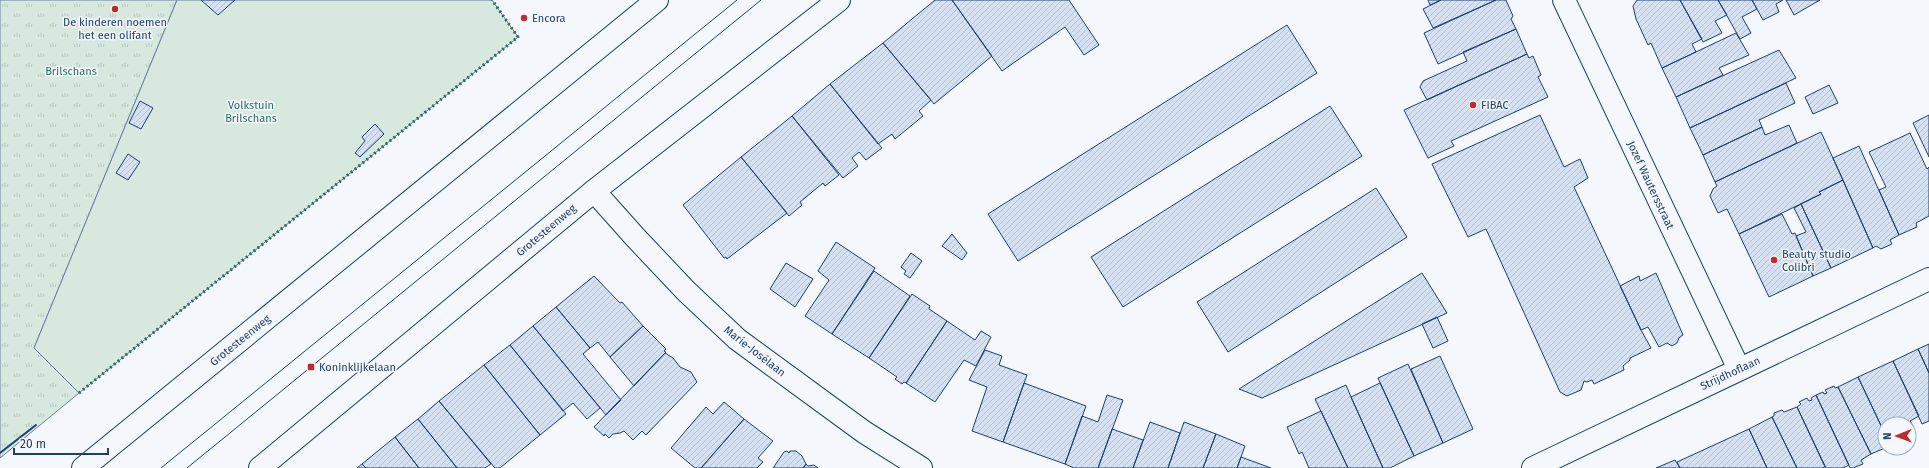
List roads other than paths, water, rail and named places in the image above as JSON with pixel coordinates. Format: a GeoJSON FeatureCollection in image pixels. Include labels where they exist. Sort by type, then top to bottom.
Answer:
{"type":"FeatureCollection","features":[{"type":"Feature","properties":{"kind":"main road","name":"Grotesteenweg"},"geometry":{"type":"LineString","coordinates":[[84,468],[657,0]]}},
{"type":"Feature","properties":{"kind":"main road","name":"Grotesteenweg"},"geometry":{"type":"LineString","coordinates":[[260,468],[594,191],[839,0]]}},
{"type":"Feature","properties":{"kind":"main road","name":"Jozef Wautersstraat"},"geometry":{"type":"LineString","coordinates":[[1564,0],[1739,369]]}},
{"type":"Feature","properties":{"kind":"main road","name":"Marie-Josélaan"},"geometry":{"type":"LineString","coordinates":[[594,191],[686,291],[737,339],[864,432],[921,468]]}},
{"type":"Feature","properties":{"kind":"main road","name":"Strijdhoflaan"},"geometry":{"type":"LineString","coordinates":[[1532,468],[1929,279]]}},
{"type":"Feature","properties":{"kind":"tram line"},"geometry":{"type":"LineString","coordinates":[[161,468],[737,0]]}},
{"type":"Feature","properties":{"kind":"tram line"},"geometry":{"type":"LineString","coordinates":[[187,468],[761,0]]}},
{"type":"Feature","properties":{"kind":"place","name":"De kinderen noemen het een olifant"},"geometry":{"type":"Point","coordinates":[115,9]}},
{"type":"Feature","properties":{"kind":"place","name":"Encora"},"geometry":{"type":"Point","coordinates":[524,18]}},
{"type":"Feature","properties":{"kind":"place","name":"FIBAC"},"geometry":{"type":"Point","coordinates":[1473,105]}},
{"type":"Feature","properties":{"kind":"place","name":"Beauty studio Colibri"},"geometry":{"type":"Point","coordinates":[1774,260]}},
{"type":"Feature","properties":{"kind":"place","name":"Koninklijkelaan"},"geometry":{"type":"Point","coordinates":[311,367]}},
{"type":"Feature","properties":{"kind":"park label","name":"Brilschans"},"geometry":{"type":"Point","coordinates":[71,71]}},
{"type":"Feature","properties":{"kind":"park label","name":"Volkstuin Brilschans"},"geometry":{"type":"Point","coordinates":[251,111]}}]}
